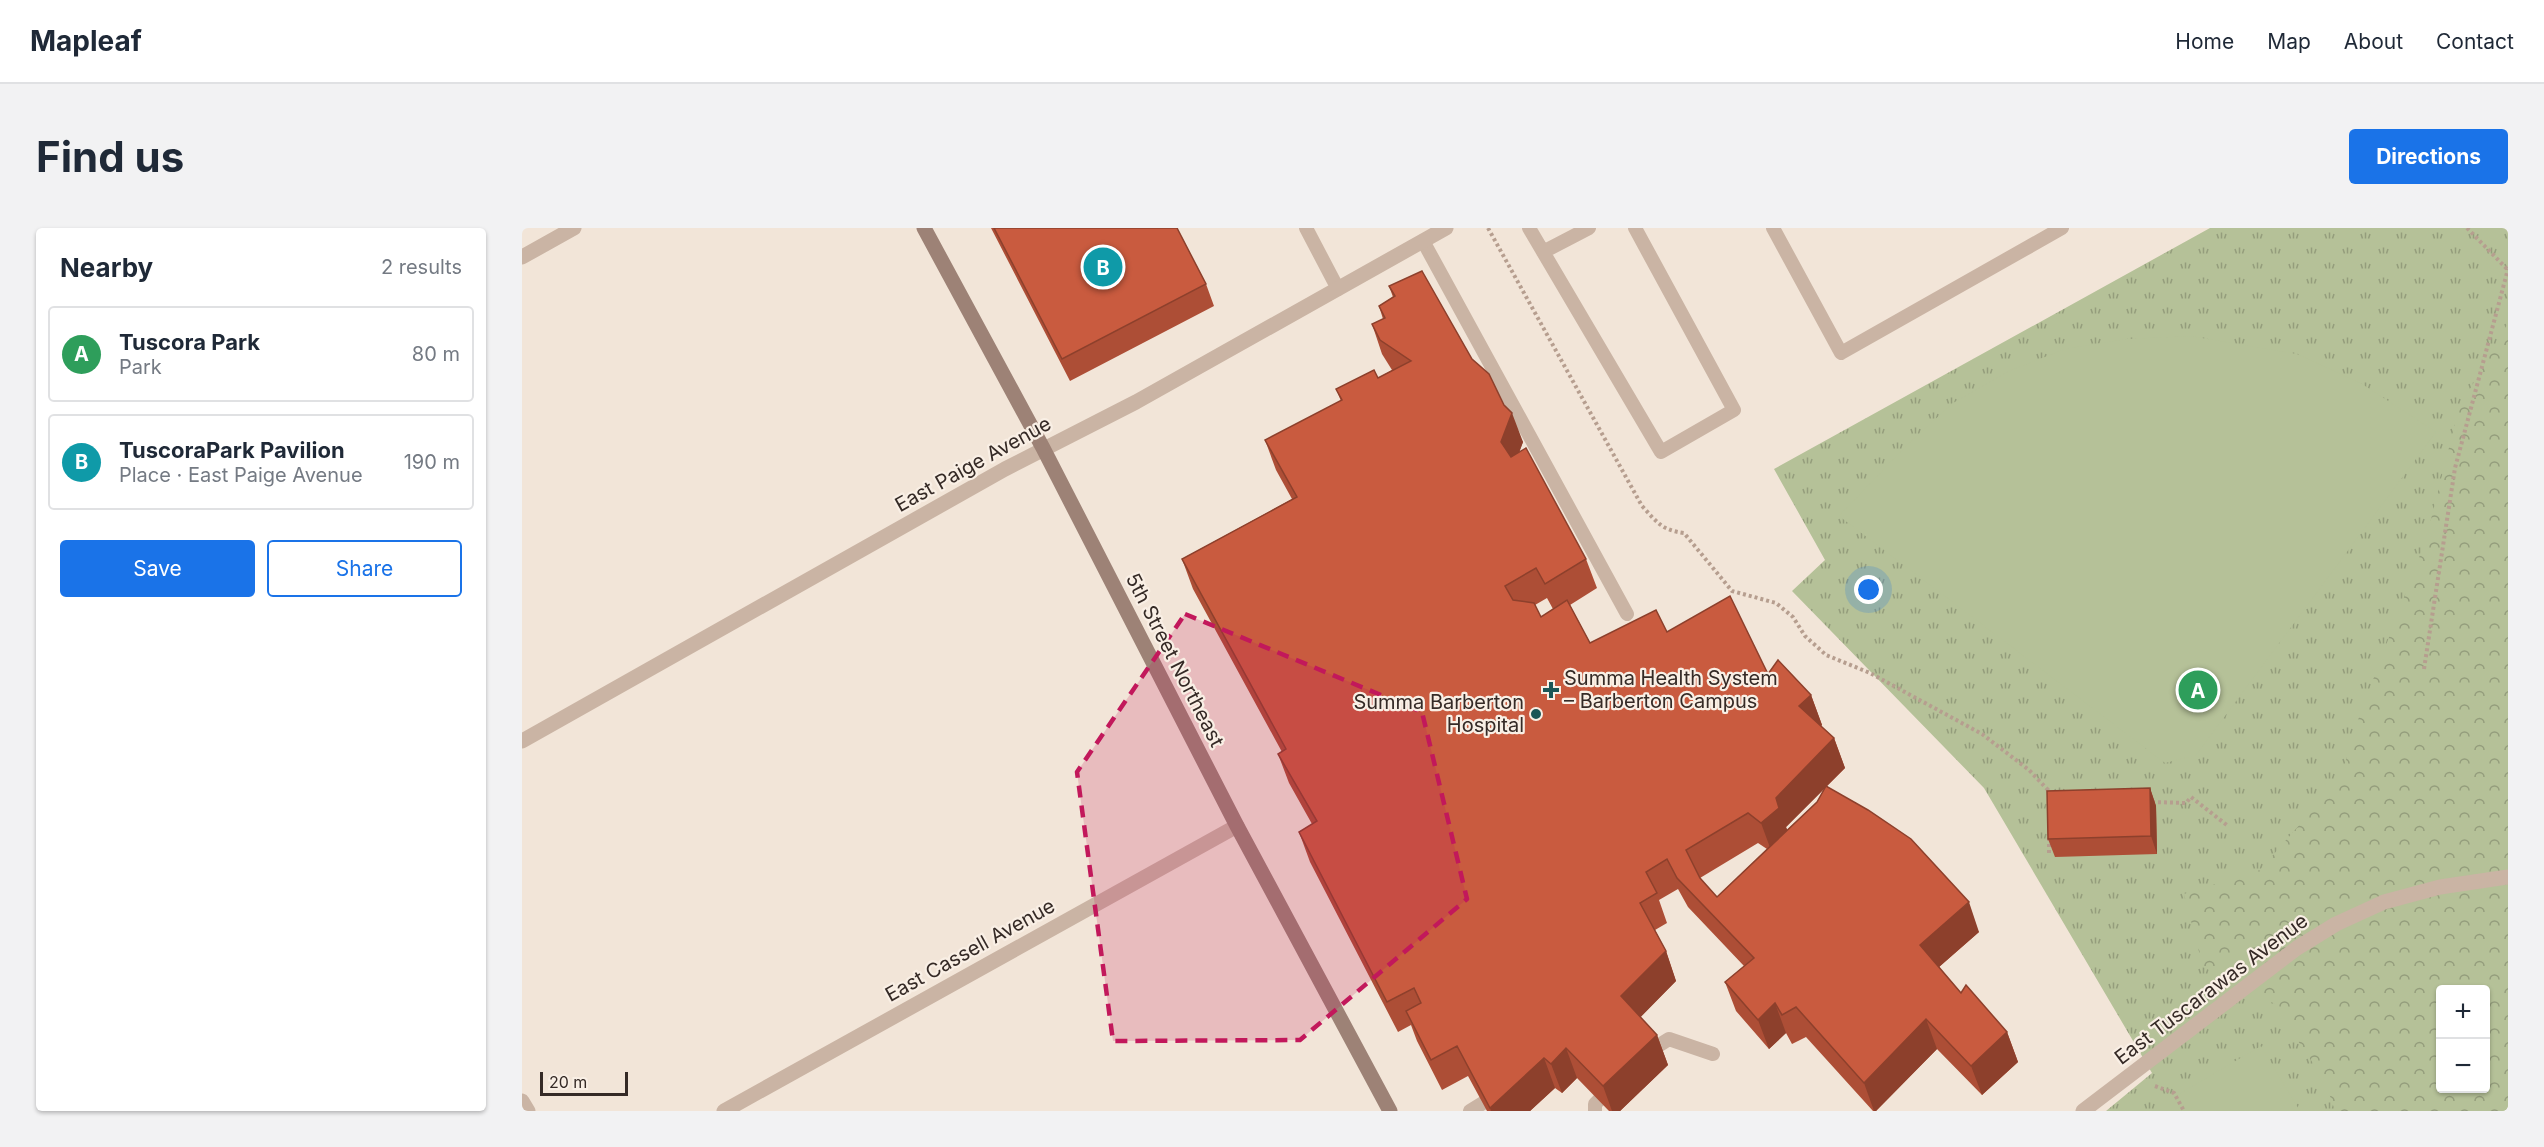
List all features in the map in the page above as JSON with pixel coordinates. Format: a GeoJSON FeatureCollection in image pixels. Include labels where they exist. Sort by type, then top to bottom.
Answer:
{"type":"FeatureCollection","features":[{"type":"Feature","properties":{"kind":"main road","name":"5th Street Northeast"},"geometry":{"type":"LineString","coordinates":[[924,228],[1043,448],[1237,826],[1390,1111]]}},
{"type":"Feature","properties":{"kind":"street"},"geometry":{"type":"LineString","coordinates":[[522,257],[574,228]]}},
{"type":"Feature","properties":{"kind":"street","name":"East Paige Avenue"},"geometry":{"type":"LineString","coordinates":[[522,741],[1043,448],[1136,402],[1446,228]]}},
{"type":"Feature","properties":{"kind":"street","name":"East Cassell Avenue"},"geometry":{"type":"LineString","coordinates":[[724,1111],[1237,826]]}},
{"type":"Feature","properties":{"kind":"street","name":"East Tuscarawas Avenue"},"geometry":{"type":"LineString","coordinates":[[2084,1111],[2296,948],[2336,924],[2384,902],[2440,887],[2508,877]]}},
{"type":"Feature","properties":{"kind":"street"},"geometry":{"type":"LineString","coordinates":[[522,1101],[528,1111]]}},
{"type":"Feature","properties":{"kind":"lane"},"geometry":{"type":"LineString","coordinates":[[1306,228],[1338,289]]}},
{"type":"Feature","properties":{"kind":"lane"},"geometry":{"type":"LineString","coordinates":[[1529,228],[1661,452],[1734,410],[1635,228]]}},
{"type":"Feature","properties":{"kind":"lane"},"geometry":{"type":"LineString","coordinates":[[1543,252],[1589,228]]}},
{"type":"Feature","properties":{"kind":"lane"},"geometry":{"type":"LineString","coordinates":[[1773,228],[1841,353],[2062,228]]}},
{"type":"Feature","properties":{"kind":"lane"},"geometry":{"type":"LineString","coordinates":[[1423,241],[1627,614]]}},
{"type":"Feature","properties":{"kind":"lane"},"geometry":{"type":"LineString","coordinates":[[1653,1048],[1669,1039],[1713,1054]]}},
{"type":"Feature","properties":{"kind":"lane"},"geometry":{"type":"LineString","coordinates":[[1470,1111],[1483,1103]]}},
{"type":"Feature","properties":{"kind":"path"},"geometry":{"type":"LineString","coordinates":[[1488,228],[1642,506],[1668,531],[1684,533],[1708,565],[1732,591],[1776,603],[1793,617],[1805,636],[1826,655],[1870,673],[1982,734],[2029,770],[2048,790],[2049,798]]}},
{"type":"Feature","properties":{"kind":"path"},"geometry":{"type":"LineString","coordinates":[[2424,669],[2455,468],[2508,269],[2466,228]]}},
{"type":"Feature","properties":{"kind":"path"},"geometry":{"type":"LineString","coordinates":[[2142,802],[2186,803],[2191,797],[2228,826]]}},
{"type":"Feature","properties":{"kind":"path"},"geometry":{"type":"LineString","coordinates":[[2049,834],[2049,854]]}},
{"type":"Feature","properties":{"kind":"path"},"geometry":{"type":"LineString","coordinates":[[2136,1071],[2151,1085],[2174,1093],[2184,1111]]}},
{"type":"Feature","properties":{"kind":"highlighted area"},"geometry":{"type":"Polygon","coordinates":[[[1185,614],[1422,712],[1467,899],[1300,1040],[1113,1041],[1077,772],[1185,614]]]}},
{"type":"Feature","properties":{"kind":"green space"},"geometry":{"type":"Polygon","coordinates":[[[2210,228],[2508,228],[2508,1111],[2106,1111],[2152,1073],[1984,788],[1792,591],[1825,560],[1774,469],[2210,228]]]}},
{"type":"Feature","properties":{"kind":"green space"},"geometry":{"type":"Polygon","coordinates":[[[2508,323],[2508,1111],[2335,1111],[2325,1081],[2288,1026],[2279,1006],[2203,967],[2184,894],[2260,870],[2341,777],[2359,717],[2426,539],[2459,408],[2508,323]]]}},
{"type":"Feature","properties":{"kind":"green space"},"geometry":{"type":"Polygon","coordinates":[[[2190,336],[2297,354],[2362,384],[2436,432],[2196,755],[2165,763],[1839,516],[1908,444],[1953,403],[2009,371],[2065,349],[2126,339],[2190,336]]]}},
{"type":"Feature","properties":{"kind":"green space"},"geometry":{"type":"Polygon","coordinates":[[[2261,1046],[2300,1111],[2183,1111],[2174,1097],[2261,1046]]]}},
{"type":"Feature","properties":{"kind":"building"},"geometry":{"type":"Polygon","coordinates":[[[994,228],[1177,228],[1206,284],[1062,359],[994,228]]]}},
{"type":"Feature","properties":{"kind":"building","name":"Summa Barberton Hospital"},"geometry":{"type":"Polygon","coordinates":[[[1422,271],[1472,359],[1489,374],[1504,405],[1512,413],[1501,442],[1511,457],[1526,448],[1586,559],[1545,584],[1536,568],[1505,586],[1513,600],[1534,603],[1541,617],[1567,600],[1590,643],[1656,610],[1667,632],[1730,596],[1768,674],[1778,660],[1811,695],[1799,706],[1834,738],[1776,798],[1779,808],[1761,823],[1748,813],[1686,850],[1700,878],[1717,897],[1817,802],[1826,786],[1868,810],[1911,839],[1969,902],[1920,945],[1961,993],[1966,985],[2007,1032],[1971,1066],[1926,1019],[1864,1083],[1796,1007],[1782,1015],[1775,1003],[1758,1020],[1725,982],[1754,958],[1677,878],[1667,859],[1646,872],[1657,893],[1640,903],[1666,951],[1621,996],[1657,1035],[1603,1086],[1566,1048],[1551,1064],[1544,1058],[1490,1108],[1457,1046],[1431,1060],[1406,1011],[1421,1003],[1414,988],[1387,1002],[1299,832],[1317,821],[1278,754],[1286,749],[1182,559],[1297,497],[1265,440],[1342,400],[1336,389],[1374,370],[1378,378],[1411,361],[1380,340],[1372,324],[1385,318],[1379,306],[1395,296],[1389,286],[1422,271]]]}},
{"type":"Feature","properties":{"kind":"building"},"geometry":{"type":"Polygon","coordinates":[[[2150,788],[2151,836],[2048,839],[2047,791],[2150,788]]]}},
{"type":"Feature","properties":{"kind":"place","name":"TuscoraPark Pavilion"},"geometry":{"type":"Point","coordinates":[1103,267]}},
{"type":"Feature","properties":{"kind":"place","name":"Summa Health System – Barberton Campus"},"geometry":{"type":"Point","coordinates":[1551,690]}},
{"type":"Feature","properties":{"kind":"place","name":"Tuscora Park"},"geometry":{"type":"Point","coordinates":[2198,690]}},
{"type":"Feature","properties":{"kind":"place","name":"Summa Barberton Hospital"},"geometry":{"type":"Point","coordinates":[1536,714]}}]}
